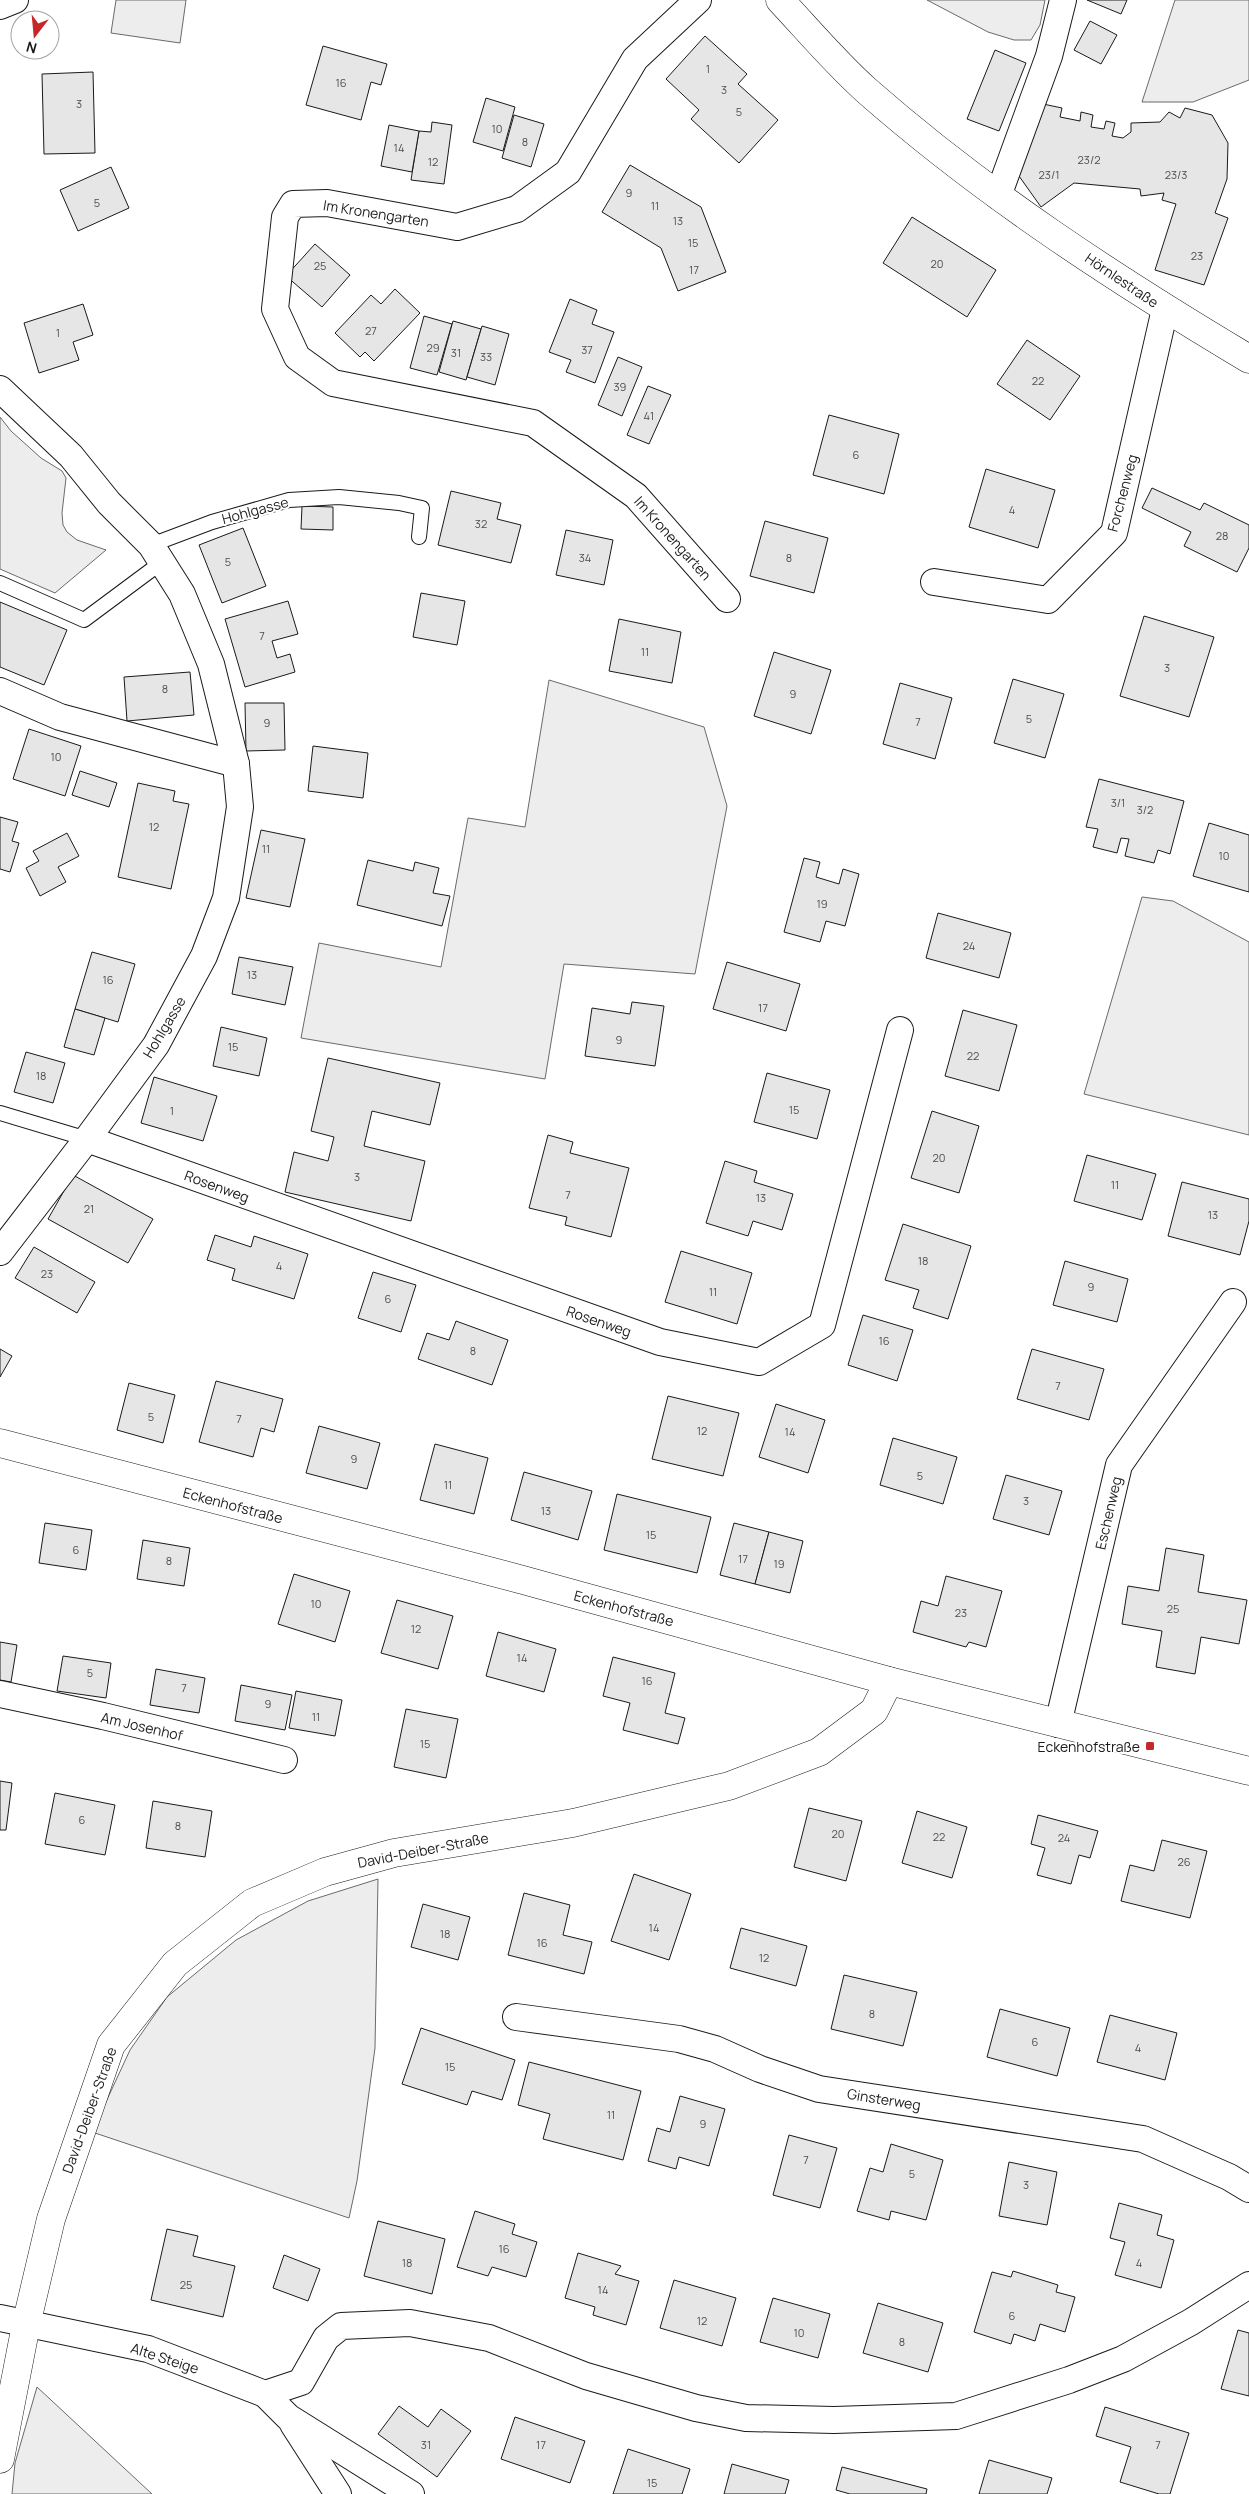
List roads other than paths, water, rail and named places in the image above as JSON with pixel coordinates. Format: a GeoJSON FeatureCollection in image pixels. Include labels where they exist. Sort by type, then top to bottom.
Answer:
{"type":"FeatureCollection","features":[{"type":"Feature","properties":{"kind":"street"},"geometry":{"type":"LineString","coordinates":[[0,6],[14,0]]}},
{"type":"Feature","properties":{"kind":"street","name":"Im Kronengarten"},"geometry":{"type":"LineString","coordinates":[[698,0],[635,59],[568,172],[517,209],[458,227],[327,203],[294,204],[285,217],[275,309],[297,358],[333,383],[533,423],[636,496],[727,599]]}},
{"type":"Feature","properties":{"kind":"street","name":"Hörnlestraße"},"geometry":{"type":"LineString","coordinates":[[780,0],[865,89],[998,196],[1165,309],[1249,359]]}},
{"type":"Feature","properties":{"kind":"street"},"geometry":{"type":"LineString","coordinates":[[998,196],[1049,56],[1063,0]]}},
{"type":"Feature","properties":{"kind":"street","name":"Forchenweg"},"geometry":{"type":"LineString","coordinates":[[934,582],[1048,600],[1114,534],[1165,309]]}},
{"type":"Feature","properties":{"kind":"street","name":"Hohlgasse"},"geometry":{"type":"LineString","coordinates":[[0,389],[71,456],[109,503],[157,553],[182,594],[211,664],[236,764],[240,807],[226,898],[207,949],[156,1045],[0,1252]]}},
{"type":"Feature","properties":{"kind":"street"},"geometry":{"type":"LineString","coordinates":[[0,691],[60,717],[236,764]]}},
{"type":"Feature","properties":{"kind":"street","name":"Rosenweg"},"geometry":{"type":"LineString","coordinates":[[87,1139],[660,1342],[759,1362],[822,1325],[900,1030]]}},
{"type":"Feature","properties":{"kind":"street","name":"Eschenweg"},"geometry":{"type":"LineString","coordinates":[[1058,1724],[1119,1464],[1233,1302]]}},
{"type":"Feature","properties":{"kind":"street","name":"Eckenhofstraße"},"geometry":{"type":"LineString","coordinates":[[0,1443],[523,1580],[889,1681],[1249,1771]]}},
{"type":"Feature","properties":{"kind":"street","name":"David-Deiber-Straße"},"geometry":{"type":"LineString","coordinates":[[0,2459],[26,2325],[51,2219],[111,2045],[175,1964],[252,1904],[325,1872],[394,1853],[573,1823],[729,1786],[819,1752],[874,1711],[889,1681]]}},
{"type":"Feature","properties":{"kind":"street","name":"Am Josenhof"},"geometry":{"type":"LineString","coordinates":[[0,1694],[103,1716],[284,1760]]}},
{"type":"Feature","properties":{"kind":"street","name":"Ginsterweg"},"geometry":{"type":"LineString","coordinates":[[516,2017],[679,2038],[716,2049],[760,2069],[819,2089],[1143,2139],[1229,2176],[1249,2189]]}},
{"type":"Feature","properties":{"kind":"street"},"geometry":{"type":"LineString","coordinates":[[265,2394],[301,2382],[326,2338],[341,2326],[410,2323],[489,2338],[586,2376],[696,2408],[746,2418],[834,2420],[956,2416],[1069,2380],[1123,2359],[1191,2322],[1249,2285]]}},
{"type":"Feature","properties":{"kind":"street","name":"Alte Steige"},"geometry":{"type":"LineString","coordinates":[[0,2318],[26,2325],[148,2349],[265,2394],[288,2417],[338,2494]]}},
{"type":"Feature","properties":{"kind":"street","name":"Alte Steige"},"geometry":{"type":"LineString","coordinates":[[288,2417],[411,2494]]}},
{"type":"Feature","properties":{"kind":"lane","name":"Hohlgasse"},"geometry":{"type":"LineString","coordinates":[[157,553],[212,522],[289,500],[339,496],[399,503],[422,508],[419,537]]}},
{"type":"Feature","properties":{"kind":"lane"},"geometry":{"type":"LineString","coordinates":[[0,583],[84,620],[157,553]]}},
{"type":"Feature","properties":{"kind":"lane"},"geometry":{"type":"LineString","coordinates":[[0,1114],[87,1139]]}},
{"type":"Feature","properties":{"kind":"place","name":"Eckenhofstraße"},"geometry":{"type":"Point","coordinates":[1150,1746]}}]}
